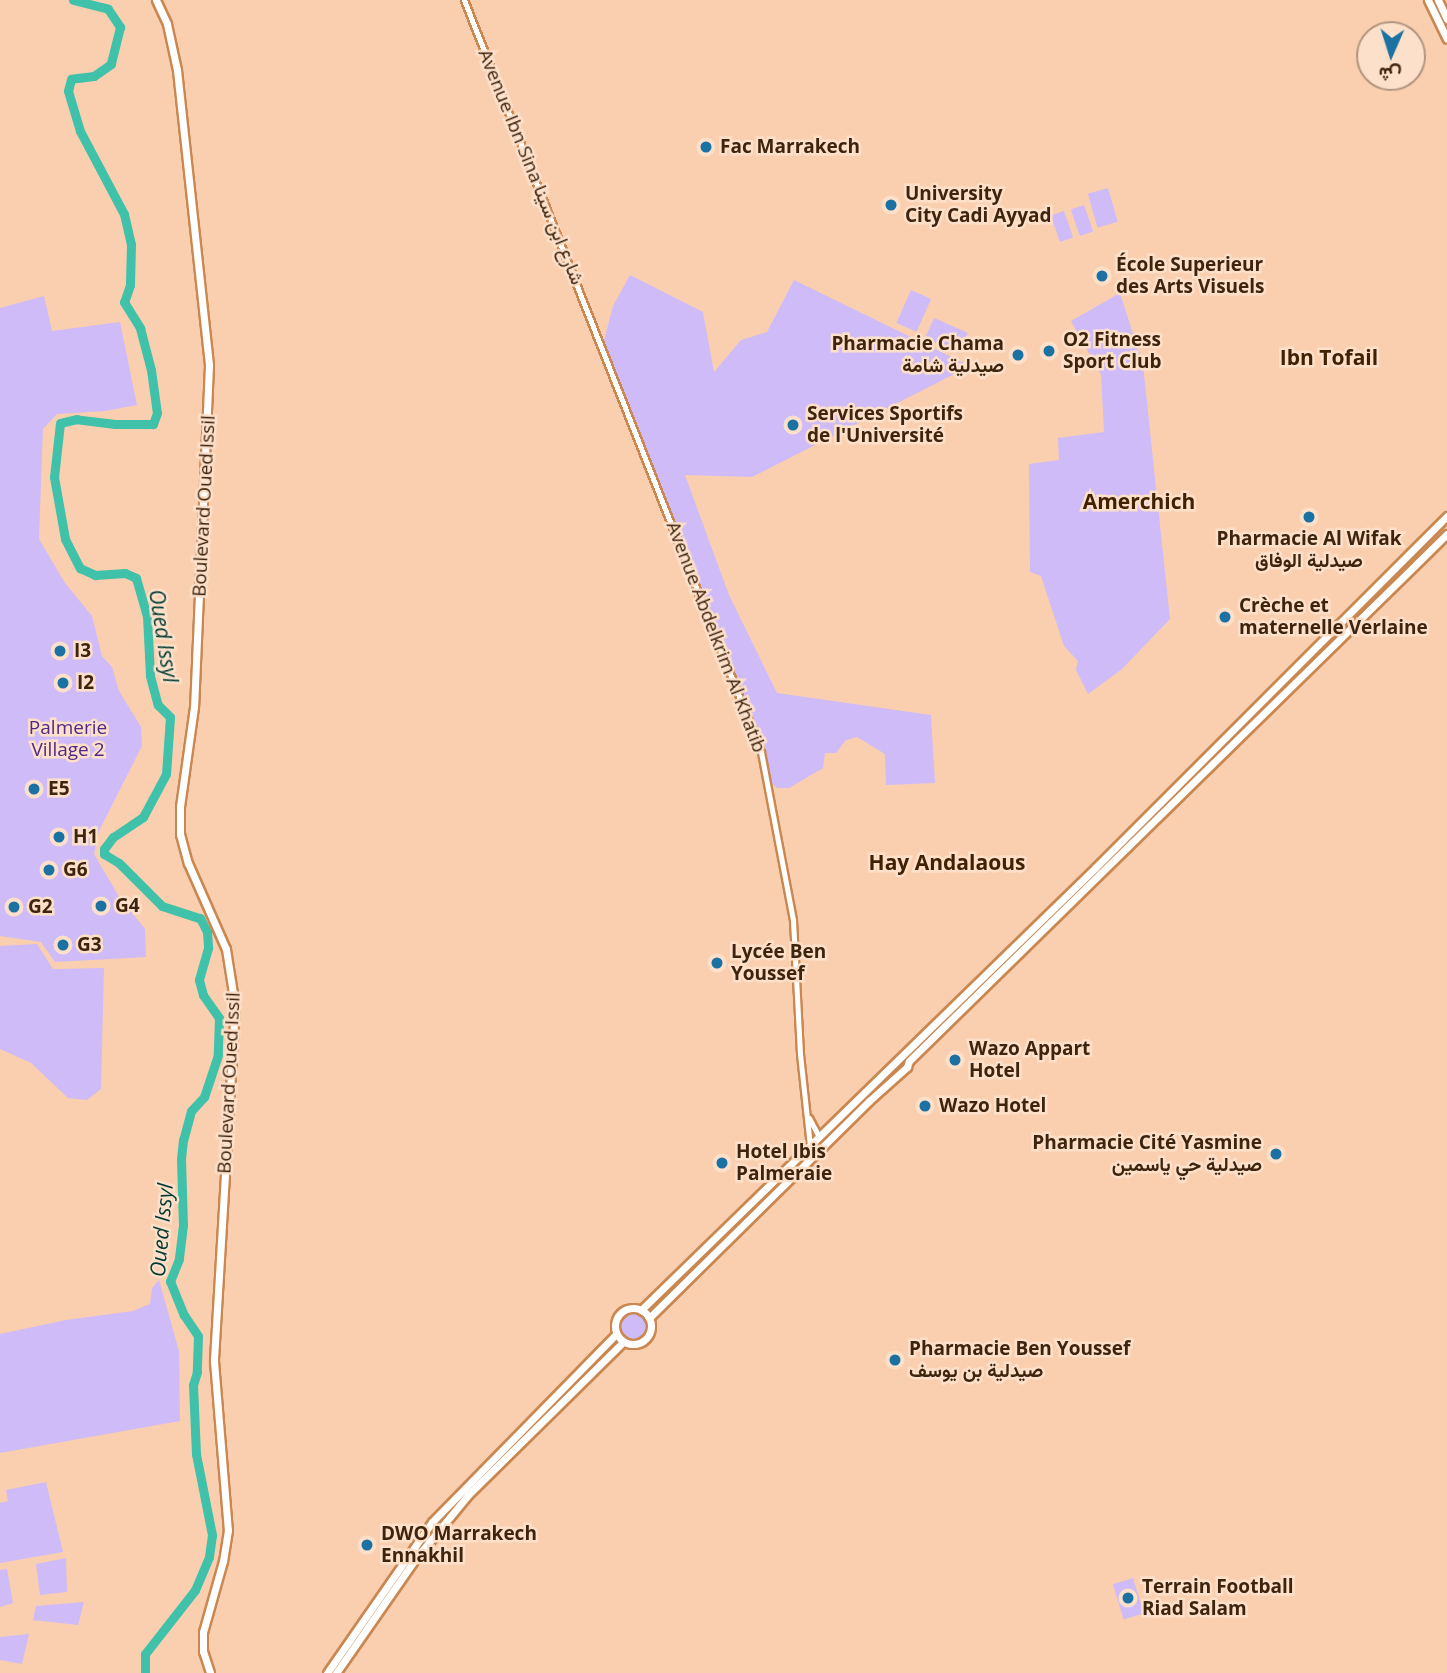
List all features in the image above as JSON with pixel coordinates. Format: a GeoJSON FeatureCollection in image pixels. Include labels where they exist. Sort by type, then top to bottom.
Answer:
{"type":"FeatureCollection","features":[{"type":"Feature","properties":{"kind":"main road","name":"Boulevard Oued Issil"},"geometry":{"type":"LineString","coordinates":[[156,0],[167,24],[177,69],[209,365],[194,707],[180,806],[180,834],[188,863],[226,948],[235,1006],[214,1361],[228,1530],[223,1560],[203,1632],[203,1651],[211,1673]]}},
{"type":"Feature","properties":{"kind":"main road"},"geometry":{"type":"LineString","coordinates":[[1428,0],[1447,39]]}},
{"type":"Feature","properties":{"kind":"main road"},"geometry":{"type":"LineString","coordinates":[[1438,0],[1447,19]]}},
{"type":"Feature","properties":{"kind":"main road"},"geometry":{"type":"LineString","coordinates":[[906,1059],[1447,516]]}},
{"type":"Feature","properties":{"kind":"main road"},"geometry":{"type":"LineString","coordinates":[[641,1310],[895,1062],[906,1059],[1447,534]]}},
{"type":"Feature","properties":{"kind":"main road"},"geometry":{"type":"LineString","coordinates":[[649,1318],[908,1067],[906,1059]]}},
{"type":"Feature","properties":{"kind":"main road"},"geometry":{"type":"LineString","coordinates":[[895,1062],[902,1070]]}},
{"type":"Feature","properties":{"kind":"main road"},"geometry":{"type":"LineString","coordinates":[[631,1308],[641,1310],[649,1318],[651,1329],[646,1339],[635,1345],[624,1342],[616,1334],[615,1319],[622,1311],[631,1308]]}},
{"type":"Feature","properties":{"kind":"main road"},"geometry":{"type":"LineString","coordinates":[[327,1673],[432,1522],[616,1334]]}},
{"type":"Feature","properties":{"kind":"main road"},"geometry":{"type":"LineString","coordinates":[[337,1673],[416,1558],[469,1494],[624,1342]]}},
{"type":"Feature","properties":{"kind":"street","name":"Avenue Ibn Sina شارع ابن سينا"},"geometry":{"type":"LineString","coordinates":[[464,0],[598,333]]}},
{"type":"Feature","properties":{"kind":"street","name":"Avenue Abdelkrim Al Khatib"},"geometry":{"type":"LineString","coordinates":[[598,333],[763,759],[793,920],[800,1054],[810,1146]]}},
{"type":"Feature","properties":{"kind":"street","name":"Avenue Abdelkrim Al Khatib"},"geometry":{"type":"LineString","coordinates":[[809,1118],[819,1137]]}},
{"type":"Feature","properties":{"kind":"green space"},"geometry":{"type":"Polygon","coordinates":[[[1108,188],[1118,222],[1097,227],[1088,194],[1108,188]]]}},
{"type":"Feature","properties":{"kind":"green space"},"geometry":{"type":"Polygon","coordinates":[[[1084,205],[1093,231],[1080,236],[1071,210],[1084,205]]]}},
{"type":"Feature","properties":{"kind":"green space"},"geometry":{"type":"Polygon","coordinates":[[[1064,211],[1073,237],[1060,242],[1051,216],[1064,211]]]}},
{"type":"Feature","properties":{"kind":"green space"},"geometry":{"type":"Polygon","coordinates":[[[630,275],[703,312],[714,372],[741,340],[767,332],[794,280],[970,366],[752,477],[685,475],[729,595],[777,693],[931,715],[935,783],[886,785],[885,754],[857,737],[846,740],[836,753],[825,753],[823,768],[789,788],[777,788],[771,783],[764,743],[649,466],[603,344],[613,306],[630,275]]]}},
{"type":"Feature","properties":{"kind":"green space"},"geometry":{"type":"Polygon","coordinates":[[[911,290],[931,299],[916,332],[896,323],[911,290]]]}},
{"type":"Feature","properties":{"kind":"green space"},"geometry":{"type":"Polygon","coordinates":[[[1120,293],[1143,365],[1170,619],[1122,669],[1088,694],[1076,670],[1078,661],[1064,646],[1041,576],[1030,572],[1029,464],[1059,460],[1058,438],[1104,432],[1101,375],[1071,321],[1120,293]]]}},
{"type":"Feature","properties":{"kind":"green space","name":"Palmerie Village 2"},"geometry":{"type":"Polygon","coordinates":[[[44,296],[52,331],[120,322],[137,405],[105,411],[57,414],[43,429],[39,539],[65,583],[92,616],[102,656],[112,667],[119,691],[141,727],[142,746],[99,831],[94,854],[118,895],[145,929],[146,957],[55,962],[41,942],[0,936],[0,308],[44,296]]]}},
{"type":"Feature","properties":{"kind":"green space"},"geometry":{"type":"Polygon","coordinates":[[[934,318],[968,333],[959,353],[925,338],[934,318]]]}},
{"type":"Feature","properties":{"kind":"green space"},"geometry":{"type":"Polygon","coordinates":[[[37,944],[53,969],[104,968],[101,1089],[87,1100],[68,1098],[31,1063],[0,1049],[0,946],[37,944]]]}},
{"type":"Feature","properties":{"kind":"green space"},"geometry":{"type":"Polygon","coordinates":[[[159,1280],[179,1351],[180,1421],[0,1453],[0,1334],[66,1320],[133,1311],[150,1304],[152,1288],[159,1280]]]}},
{"type":"Feature","properties":{"kind":"green space"},"geometry":{"type":"Polygon","coordinates":[[[634,1312],[644,1316],[648,1326],[644,1336],[634,1340],[624,1336],[620,1326],[624,1316],[634,1312]]]}},
{"type":"Feature","properties":{"kind":"green space"},"geometry":{"type":"Polygon","coordinates":[[[46,1482],[63,1552],[0,1563],[0,1503],[8,1501],[6,1490],[46,1482]]]}},
{"type":"Feature","properties":{"kind":"green space"},"geometry":{"type":"Polygon","coordinates":[[[66,1558],[67,1592],[40,1595],[36,1564],[66,1558]]]}},
{"type":"Feature","properties":{"kind":"green space"},"geometry":{"type":"Polygon","coordinates":[[[7,1569],[13,1603],[0,1607],[0,1570],[7,1569]]]}},
{"type":"Feature","properties":{"kind":"green space","name":"Terrain Football Riad Salam"},"geometry":{"type":"Polygon","coordinates":[[[1133,1578],[1144,1613],[1124,1620],[1113,1584],[1133,1578]]]}},
{"type":"Feature","properties":{"kind":"green space"},"geometry":{"type":"Polygon","coordinates":[[[84,1602],[78,1625],[33,1620],[36,1606],[84,1602]]]}},
{"type":"Feature","properties":{"kind":"green space"},"geometry":{"type":"Polygon","coordinates":[[[29,1634],[22,1664],[0,1660],[0,1637],[29,1634]]]}},
{"type":"Feature","properties":{"kind":"waterway","name":"Oued Issyl"},"geometry":{"type":"LineString","coordinates":[[73,0],[108,9],[120,27],[111,64],[94,76],[71,79],[68,91],[80,131],[124,214],[131,244],[130,285],[124,302],[140,328],[151,370],[157,413],[153,424],[115,424],[77,419],[60,423],[54,477],[65,539],[80,568],[95,575],[125,573],[136,578],[147,616],[150,676],[158,705],[170,717],[166,774],[143,817],[113,837],[104,849],[104,854],[119,863],[162,906],[200,918],[207,932],[208,948],[199,980],[203,995],[219,1018],[218,1055],[204,1097],[191,1111],[183,1140],[183,1225],[179,1259],[170,1281],[184,1315],[198,1336],[197,1372],[193,1385],[196,1454],[212,1535],[209,1557],[195,1590],[145,1654],[145,1673]]}},
{"type":"Feature","properties":{"kind":"place","name":"Fac Marrakech"},"geometry":{"type":"Point","coordinates":[706,147]}},
{"type":"Feature","properties":{"kind":"place","name":"University City Cadi Ayyad"},"geometry":{"type":"Point","coordinates":[891,205]}},
{"type":"Feature","properties":{"kind":"place","name":"École Superieur des Arts Visuels"},"geometry":{"type":"Point","coordinates":[1102,276]}},
{"type":"Feature","properties":{"kind":"place","name":"O2 Fitness Sport Club"},"geometry":{"type":"Point","coordinates":[1049,351]}},
{"type":"Feature","properties":{"kind":"place","name":"Pharmacie Chama صيدلية شامة"},"geometry":{"type":"Point","coordinates":[1018,355]}},
{"type":"Feature","properties":{"kind":"place","name":"Services Sportifs de l'Université"},"geometry":{"type":"Point","coordinates":[793,425]}},
{"type":"Feature","properties":{"kind":"place","name":"Pharmacie Al Wifak صيدلية الوفاق"},"geometry":{"type":"Point","coordinates":[1309,517]}},
{"type":"Feature","properties":{"kind":"place","name":"Crèche et maternelle Verlaine"},"geometry":{"type":"Point","coordinates":[1225,617]}},
{"type":"Feature","properties":{"kind":"place","name":"I3"},"geometry":{"type":"Point","coordinates":[60,651]}},
{"type":"Feature","properties":{"kind":"place","name":"I2"},"geometry":{"type":"Point","coordinates":[63,683]}},
{"type":"Feature","properties":{"kind":"place","name":"E5"},"geometry":{"type":"Point","coordinates":[34,789]}},
{"type":"Feature","properties":{"kind":"place","name":"H1"},"geometry":{"type":"Point","coordinates":[59,837]}},
{"type":"Feature","properties":{"kind":"place","name":"G6"},"geometry":{"type":"Point","coordinates":[49,870]}},
{"type":"Feature","properties":{"kind":"place","name":"G4"},"geometry":{"type":"Point","coordinates":[101,906]}},
{"type":"Feature","properties":{"kind":"place","name":"G2"},"geometry":{"type":"Point","coordinates":[14,907]}},
{"type":"Feature","properties":{"kind":"place","name":"G3"},"geometry":{"type":"Point","coordinates":[63,945]}},
{"type":"Feature","properties":{"kind":"place","name":"Lycée Ben Youssef"},"geometry":{"type":"Point","coordinates":[717,963]}},
{"type":"Feature","properties":{"kind":"place","name":"Wazo Appart Hotel"},"geometry":{"type":"Point","coordinates":[955,1060]}},
{"type":"Feature","properties":{"kind":"place","name":"Wazo Hotel"},"geometry":{"type":"Point","coordinates":[925,1106]}},
{"type":"Feature","properties":{"kind":"place","name":"Pharmacie Cité Yasmine صيدلية حي ياسمين"},"geometry":{"type":"Point","coordinates":[1276,1154]}},
{"type":"Feature","properties":{"kind":"place","name":"Hotel Ibis Palmeraie"},"geometry":{"type":"Point","coordinates":[722,1163]}},
{"type":"Feature","properties":{"kind":"place","name":"Pharmacie Ben Youssef صيدلية بن يوسف"},"geometry":{"type":"Point","coordinates":[895,1360]}},
{"type":"Feature","properties":{"kind":"place","name":"DWO Marrakech Ennakhil"},"geometry":{"type":"Point","coordinates":[367,1545]}},
{"type":"Feature","properties":{"kind":"place","name":"Terrain Football Riad Salam"},"geometry":{"type":"Point","coordinates":[1128,1598]}},
{"type":"Feature","properties":{"kind":"district","name":"Ibn Tofail"},"geometry":{"type":"Point","coordinates":[1329,357]}},
{"type":"Feature","properties":{"kind":"district","name":"Amerchich"},"geometry":{"type":"Point","coordinates":[1139,501]}},
{"type":"Feature","properties":{"kind":"district","name":"Hay Andalaous"},"geometry":{"type":"Point","coordinates":[947,862]}}]}
